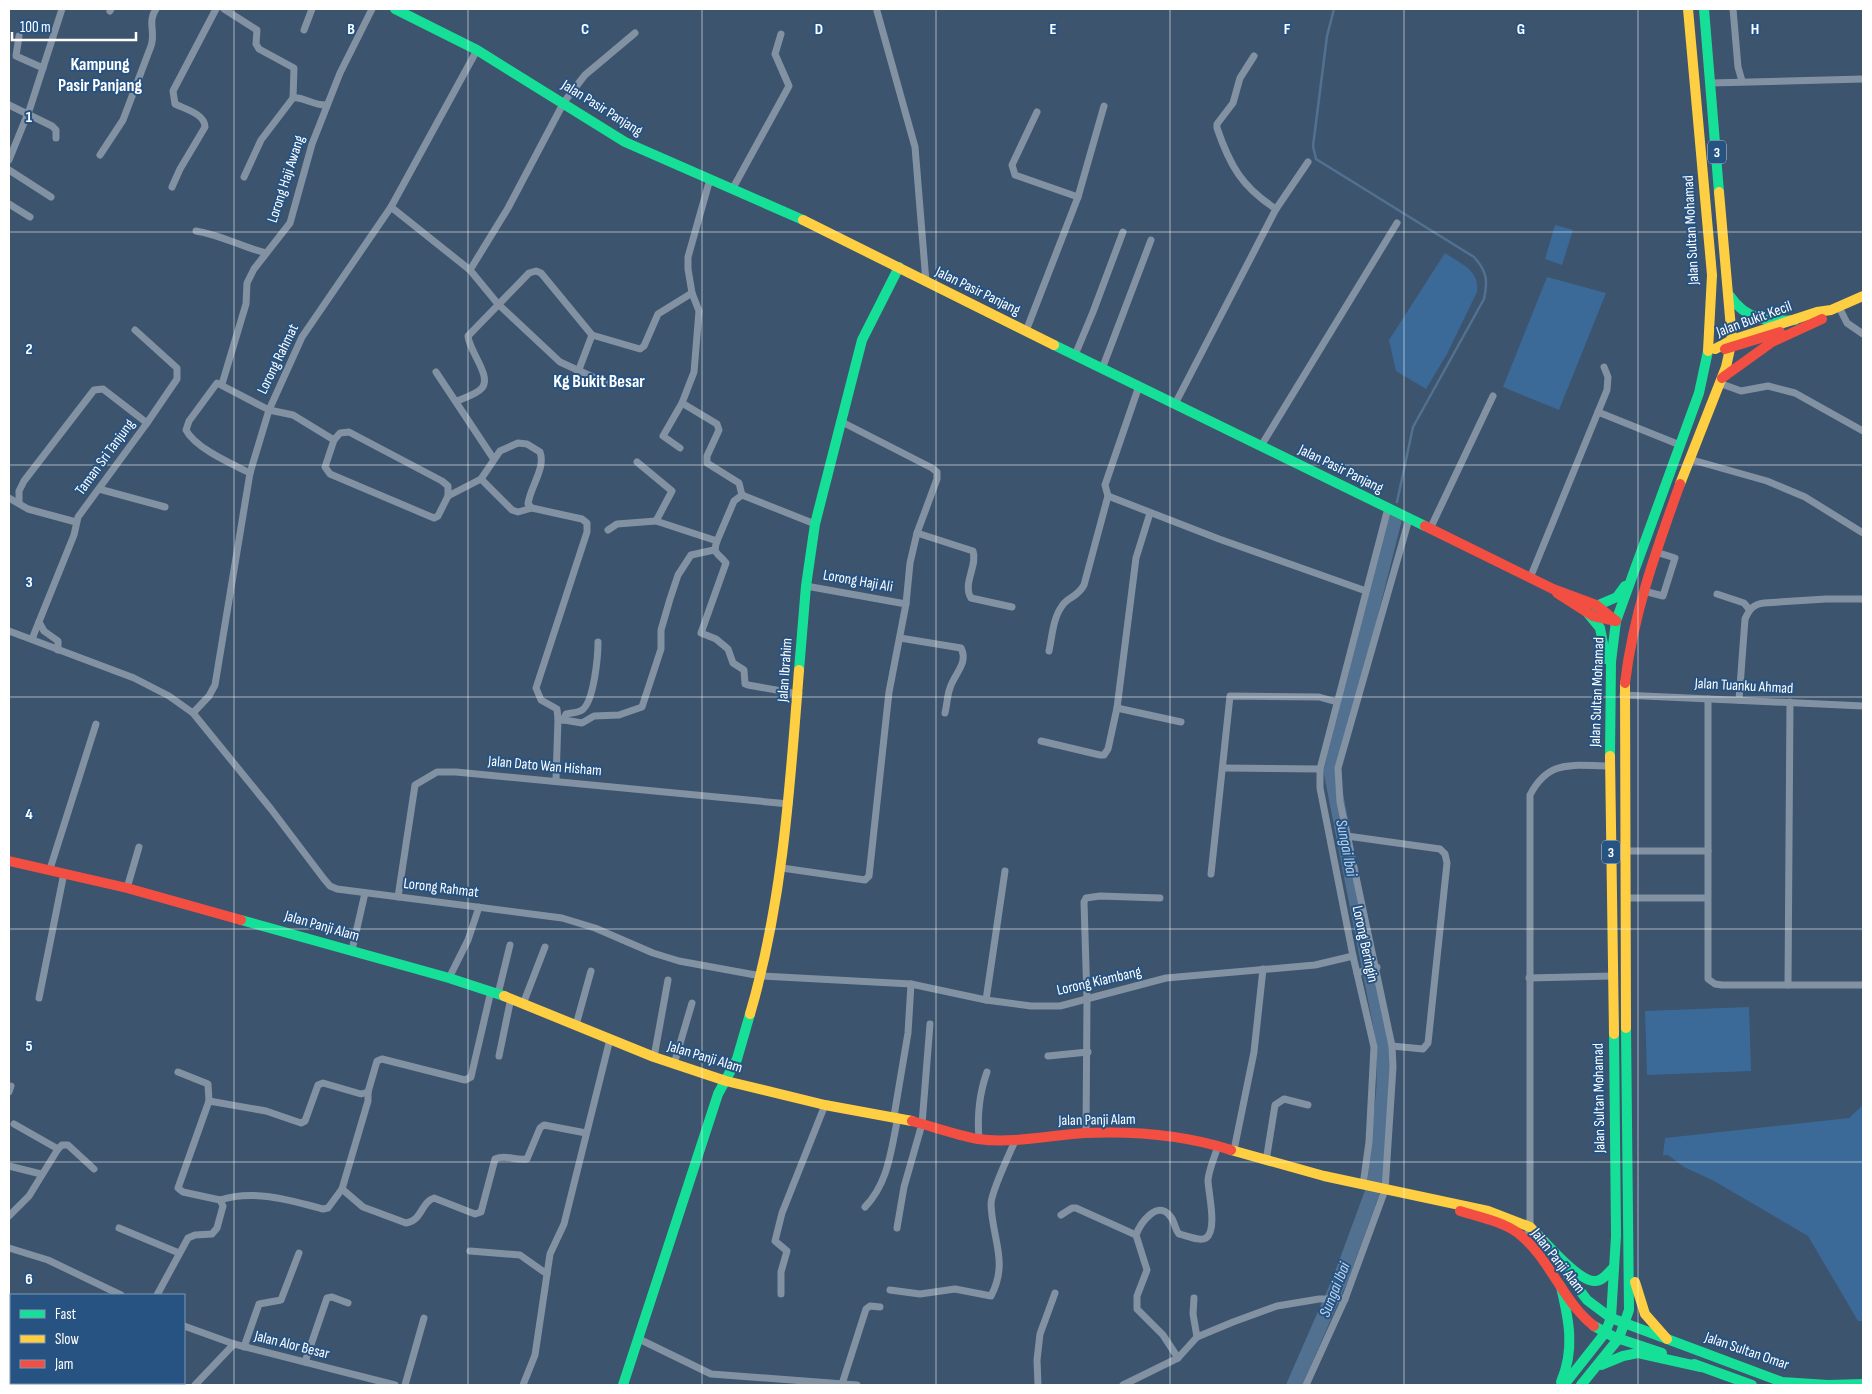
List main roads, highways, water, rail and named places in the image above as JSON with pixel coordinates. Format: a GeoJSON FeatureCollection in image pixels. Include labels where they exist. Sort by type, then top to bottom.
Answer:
{"type":"FeatureCollection","features":[{"type":"Feature","properties":{"kind":"main road","name":"Jalan Pasir Panjang"},"geometry":{"type":"LineString","coordinates":[[395,9],[407,11],[477,50],[564,102],[625,142],[835,234],[926,282],[1102,369],[1530,578],[1596,606],[1610,614],[1616,621]]}},
{"type":"Feature","properties":{"kind":"main road","name":"Jalan Sultan Mohamad"},"geometry":{"type":"LineString","coordinates":[[1605,1333],[1611,1318],[1616,1218],[1610,766],[1611,662],[1616,621],[1699,394],[1708,347],[1712,275],[1688,9]]}},
{"type":"Feature","properties":{"kind":"main road","name":"Jalan Sultan Mohamad"},"geometry":{"type":"LineString","coordinates":[[1625,1323],[1629,1310],[1624,695],[1629,648],[1656,552],[1689,459],[1720,381],[1731,345],[1730,295],[1704,9]]}},
{"type":"Feature","properties":{"kind":"main road","name":"Jalan Ibrahim"},"geometry":{"type":"LineString","coordinates":[[624,1385],[718,1094],[737,1059],[761,976],[782,868],[789,804],[806,586],[815,524],[862,340],[899,267]]}},
{"type":"Feature","properties":{"kind":"main road","name":"3"},"geometry":{"type":"LineString","coordinates":[[1699,394],[1715,349],[1717,320],[1712,275]]}},
{"type":"Feature","properties":{"kind":"main road"},"geometry":{"type":"LineString","coordinates":[[1730,295],[1735,306],[1754,318],[1770,322],[1795,320]]}},
{"type":"Feature","properties":{"kind":"main road","name":"Jalan Bukit Kecil"},"geometry":{"type":"LineString","coordinates":[[1731,345],[1817,312],[1835,308],[1863,296]]}},
{"type":"Feature","properties":{"kind":"main road","name":"Jalan Bukit Kecil"},"geometry":{"type":"LineString","coordinates":[[1715,349],[1822,319],[1835,308]]}},
{"type":"Feature","properties":{"kind":"main road"},"geometry":{"type":"LineString","coordinates":[[1720,381],[1772,342],[1822,319]]}},
{"type":"Feature","properties":{"kind":"main road"},"geometry":{"type":"LineString","coordinates":[[1624,695],[1622,632],[1616,621],[1627,614],[1656,552]]}},
{"type":"Feature","properties":{"kind":"main road"},"geometry":{"type":"LineString","coordinates":[[1596,606],[1617,597],[1629,582]]}},
{"type":"Feature","properties":{"kind":"main road","name":"Jalan Pasir Panjang"},"geometry":{"type":"LineString","coordinates":[[1553,589],[1571,604],[1607,621],[1616,621]]}},
{"type":"Feature","properties":{"kind":"main road"},"geometry":{"type":"LineString","coordinates":[[1586,611],[1597,623],[1603,636],[1610,714]]}},
{"type":"Feature","properties":{"kind":"main road","name":"Jalan Panji Alam"},"geometry":{"type":"LineString","coordinates":[[9,861],[126,888],[449,978],[511,998],[610,1040],[674,1064],[726,1081],[825,1105],[896,1117],[979,1139],[1016,1139],[1086,1133],[1173,1136],[1234,1150],[1266,1161],[1363,1185],[1488,1211],[1530,1227],[1598,1312],[1625,1323]]}},
{"type":"Feature","properties":{"kind":"main road","name":"Jalan Panji Alam"},"geometry":{"type":"LineString","coordinates":[[1408,1195],[1497,1222],[1525,1240],[1574,1306],[1590,1323],[1605,1333],[1619,1338]]}},
{"type":"Feature","properties":{"kind":"main road"},"geometry":{"type":"LineString","coordinates":[[1628,1224],[1636,1291],[1640,1304],[1653,1328],[1667,1339]]}},
{"type":"Feature","properties":{"kind":"main road"},"geometry":{"type":"LineString","coordinates":[[1539,1236],[1583,1278],[1593,1281],[1604,1278],[1614,1266]]}},
{"type":"Feature","properties":{"kind":"main road"},"geometry":{"type":"LineString","coordinates":[[1560,1385],[1568,1364],[1571,1338],[1561,1287]]}},
{"type":"Feature","properties":{"kind":"main road","name":"3"},"geometry":{"type":"LineString","coordinates":[[1581,1385],[1619,1338],[1625,1323]]}},
{"type":"Feature","properties":{"kind":"main road","name":"Jalan Sultan Omar"},"geometry":{"type":"LineString","coordinates":[[1625,1323],[1782,1382],[1828,1385],[1863,1384]]}},
{"type":"Feature","properties":{"kind":"main road","name":"3"},"geometry":{"type":"LineString","coordinates":[[1564,1385],[1605,1333]]}},
{"type":"Feature","properties":{"kind":"main road","name":"Jalan Sultan Omar"},"geometry":{"type":"LineString","coordinates":[[1619,1338],[1752,1385]]}},
{"type":"Feature","properties":{"kind":"main road"},"geometry":{"type":"LineString","coordinates":[[1599,1365],[1623,1356],[1638,1353],[1701,1367]]}},
{"type":"Feature","properties":{"kind":"waterway"},"geometry":{"type":"LineString","coordinates":[[1334,9],[1327,36],[1313,146],[1316,159],[1474,257],[1482,267],[1486,281],[1484,299],[1413,427],[1397,502]]}},
{"type":"Feature","properties":{"kind":"waterway","name":"Sungai Ibai"},"geometry":{"type":"LineString","coordinates":[[1375,1181],[1384,1086],[1384,1043],[1331,771],[1394,521]]}},
{"type":"Feature","properties":{"kind":"waterway","name":"Sungai Ibai"},"geometry":{"type":"LineString","coordinates":[[1294,1385],[1340,1280],[1372,1193]]}},
{"type":"Feature","properties":{"kind":"district","name":"Kampung Pasir Panjang"},"geometry":{"type":"Point","coordinates":[100,74]}},
{"type":"Feature","properties":{"kind":"district","name":"Kg Bukit Besar"},"geometry":{"type":"Point","coordinates":[599,381]}}]}
